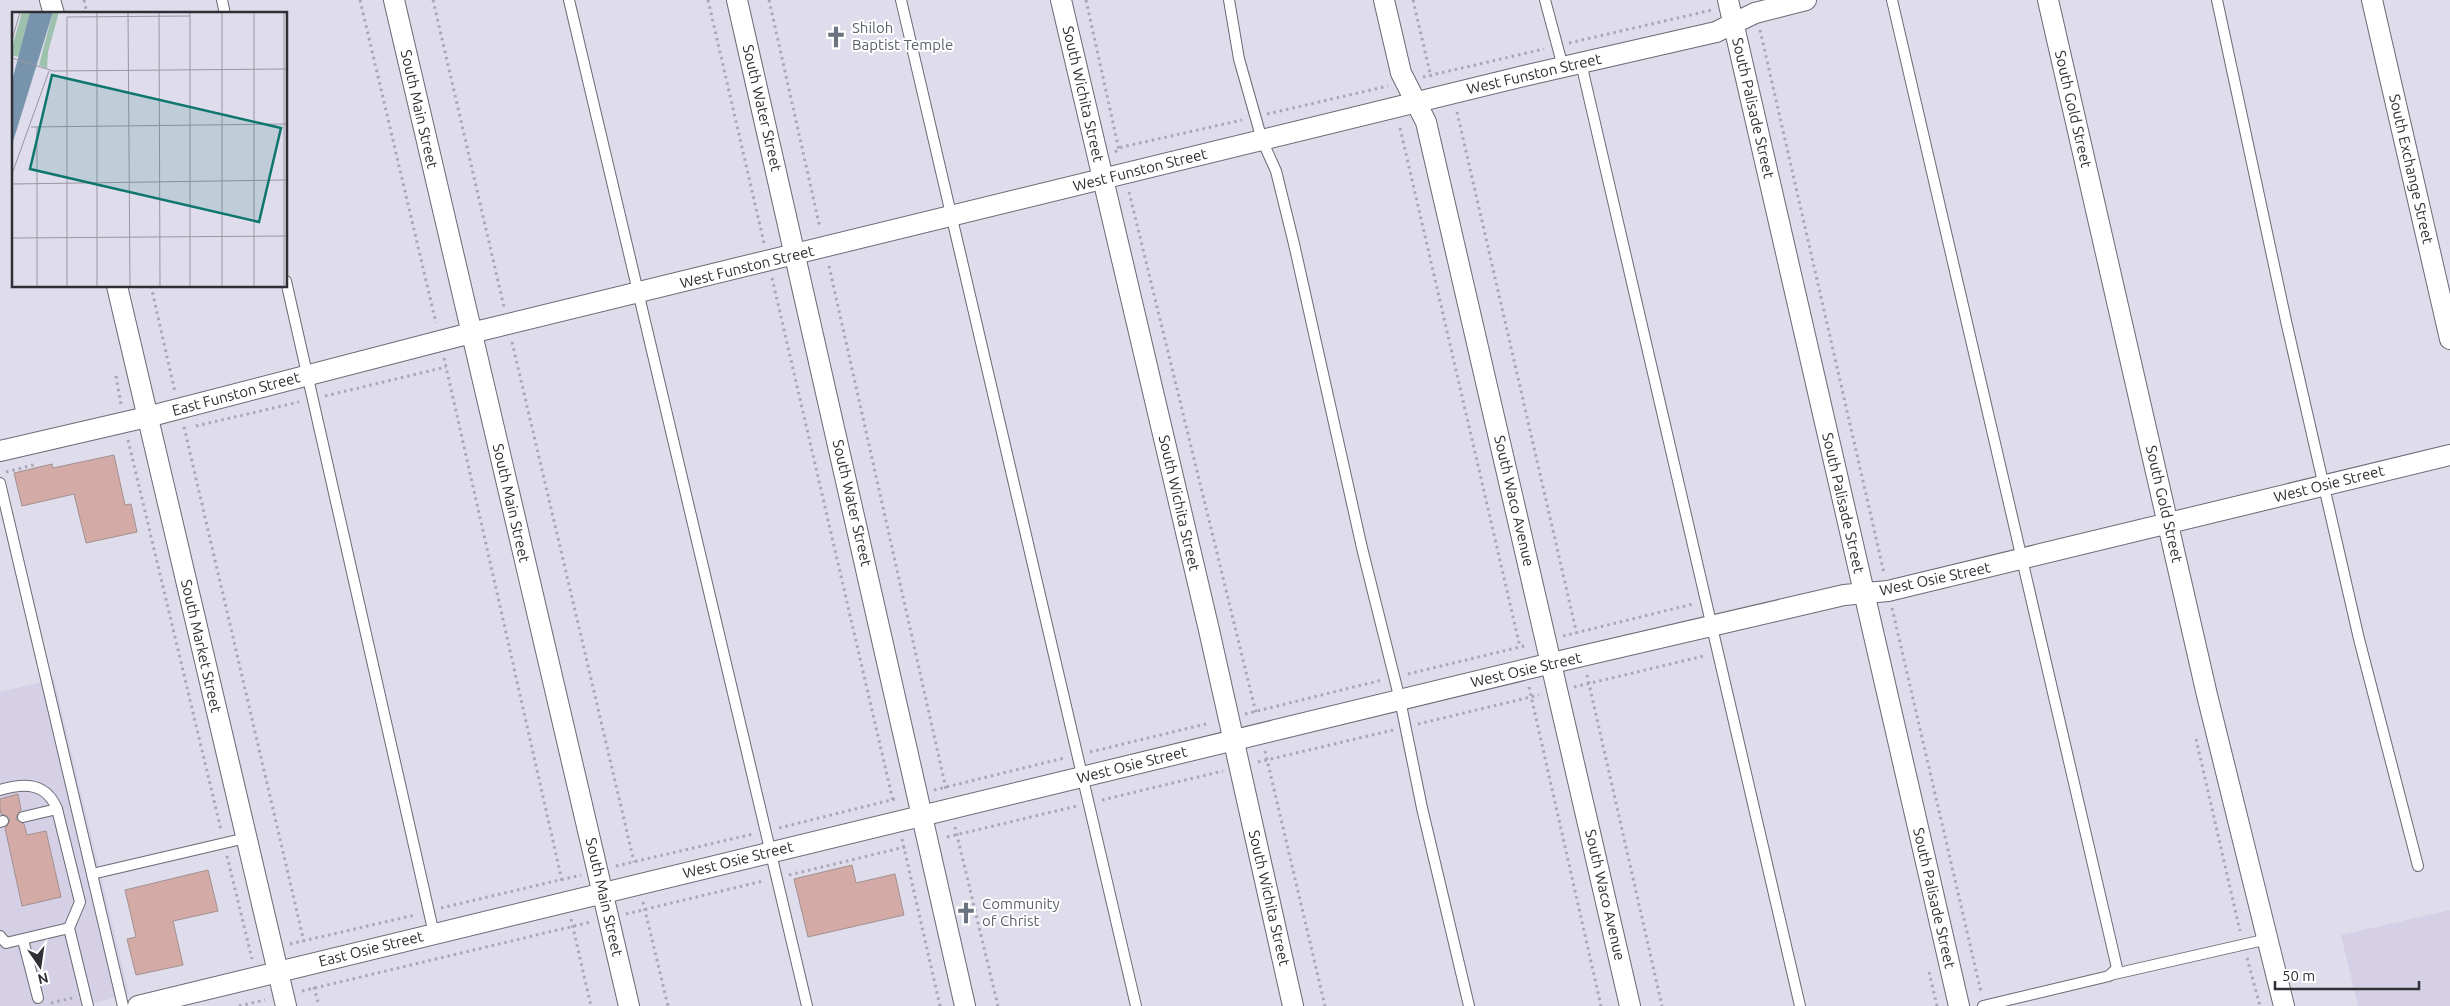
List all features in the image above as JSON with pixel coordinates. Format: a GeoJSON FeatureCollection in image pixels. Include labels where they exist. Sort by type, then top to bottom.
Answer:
{"type":"FeatureCollection","features":[{"type":"Feature","properties":{"kind":"street","name":"South Main Street"},"geometry":{"type":"LineString","coordinates":[[394,0],[629,1006]]}},
{"type":"Feature","properties":{"kind":"street","name":"South Water Street"},"geometry":{"type":"LineString","coordinates":[[737,0],[965,1006]]}},
{"type":"Feature","properties":{"kind":"street","name":"South Wichita Street"},"geometry":{"type":"LineString","coordinates":[[1061,0],[1229,718],[1294,1006]]}},
{"type":"Feature","properties":{"kind":"street","name":"South Waco Avenue"},"geometry":{"type":"LineString","coordinates":[[1384,0],[1401,73],[1426,122],[1630,1006]]}},
{"type":"Feature","properties":{"kind":"street","name":"South Palisade Street"},"geometry":{"type":"LineString","coordinates":[[1728,0],[1959,1006]]}},
{"type":"Feature","properties":{"kind":"street","name":"West Funston Street"},"geometry":{"type":"LineString","coordinates":[[471,333],[1416,102],[1716,32],[1758,12],[1806,0]]}},
{"type":"Feature","properties":{"kind":"street","name":"South Gold Street"},"geometry":{"type":"LineString","coordinates":[[2048,0],[2207,695],[2284,1006]]}},
{"type":"Feature","properties":{"kind":"street","name":"South Exchange Street"},"geometry":{"type":"LineString","coordinates":[[2372,0],[2450,339]]}},
{"type":"Feature","properties":{"kind":"street","name":"South Market Street"},"geometry":{"type":"LineString","coordinates":[[116,288],[284,1001]]}},
{"type":"Feature","properties":{"kind":"street","name":"East Funston Street"},"geometry":{"type":"LineString","coordinates":[[0,450],[147,417],[471,333]]}},
{"type":"Feature","properties":{"kind":"street","name":"West Osie Street"},"geometry":{"type":"LineString","coordinates":[[603,893],[1582,656],[1709,616],[1844,595],[1888,591],[2450,455]]}},
{"type":"Feature","properties":{"kind":"street","name":"East Osie Street"},"geometry":{"type":"LineString","coordinates":[[138,1006],[603,893]]}},
{"type":"Feature","properties":{"kind":"lane"},"geometry":{"type":"LineString","coordinates":[[569,0],[767,830],[807,1006]]}},
{"type":"Feature","properties":{"kind":"lane"},"geometry":{"type":"LineString","coordinates":[[901,0],[1136,1006]]}},
{"type":"Feature","properties":{"kind":"lane"},"geometry":{"type":"LineString","coordinates":[[1229,0],[1239,59],[1262,140],[1276,171],[1294,244],[1362,548],[1400,700],[1469,1006]]}},
{"type":"Feature","properties":{"kind":"lane"},"geometry":{"type":"LineString","coordinates":[[1545,0],[1572,65],[1709,616],[1800,1006]]}},
{"type":"Feature","properties":{"kind":"lane"},"geometry":{"type":"LineString","coordinates":[[1892,0],[2117,968],[2109,976]]}},
{"type":"Feature","properties":{"kind":"lane"},"geometry":{"type":"LineString","coordinates":[[2217,0],[2286,321],[2359,638],[2418,866]]}},
{"type":"Feature","properties":{"kind":"lane"},"geometry":{"type":"LineString","coordinates":[[288,288],[434,934]]}},
{"type":"Feature","properties":{"kind":"lane"},"geometry":{"type":"LineString","coordinates":[[0,483],[123,1006]]}},
{"type":"Feature","properties":{"kind":"lane"},"geometry":{"type":"LineString","coordinates":[[0,790],[26,784],[40,787],[54,802],[57,809],[80,902],[69,928],[88,1006]]}},
{"type":"Feature","properties":{"kind":"lane"},"geometry":{"type":"LineString","coordinates":[[23,817],[57,809]]}},
{"type":"Feature","properties":{"kind":"lane"},"geometry":{"type":"LineString","coordinates":[[92,874],[246,838]]}},
{"type":"Feature","properties":{"kind":"lane"},"geometry":{"type":"LineString","coordinates":[[0,936],[6,943],[69,928]]}},
{"type":"Feature","properties":{"kind":"lane"},"geometry":{"type":"LineString","coordinates":[[1984,1006],[2268,939]]}},
{"type":"Feature","properties":{"kind":"lane"},"geometry":{"type":"LineString","coordinates":[[23,940],[38,998]]}},
{"type":"Feature","properties":{"kind":"path"},"geometry":{"type":"LineString","coordinates":[[360,0],[446,367],[591,1006]]}},
{"type":"Feature","properties":{"kind":"path"},"geometry":{"type":"LineString","coordinates":[[433,0],[668,1006]]}},
{"type":"Feature","properties":{"kind":"path"},"geometry":{"type":"LineString","coordinates":[[708,0],[940,1006]]}},
{"type":"Feature","properties":{"kind":"path"},"geometry":{"type":"LineString","coordinates":[[768,0],[946,787],[998,1006]]}},
{"type":"Feature","properties":{"kind":"path"},"geometry":{"type":"LineString","coordinates":[[1086,0],[1124,174],[1256,711],[1325,1006]]}},
{"type":"Feature","properties":{"kind":"path"},"geometry":{"type":"LineString","coordinates":[[1412,0],[1430,75],[1456,110],[1662,1006]]}},
{"type":"Feature","properties":{"kind":"path"},"geometry":{"type":"LineString","coordinates":[[1758,12],[1764,46],[1984,1006]]}},
{"type":"Feature","properties":{"kind":"path"},"geometry":{"type":"LineString","coordinates":[[1400,128],[1601,1006]]}},
{"type":"Feature","properties":{"kind":"path"},"geometry":{"type":"LineString","coordinates":[[151,288],[319,1006]]}},
{"type":"Feature","properties":{"kind":"path"},"geometry":{"type":"LineString","coordinates":[[120,445],[446,367]]}},
{"type":"Feature","properties":{"kind":"path"},"geometry":{"type":"LineString","coordinates":[[115,369],[129,442],[262,1006]]}},
{"type":"Feature","properties":{"kind":"path"},"geometry":{"type":"LineString","coordinates":[[0,473],[46,462]]}},
{"type":"Feature","properties":{"kind":"path"},"geometry":{"type":"LineString","coordinates":[[250,954],[893,800],[1692,604],[1709,616]]}},
{"type":"Feature","properties":{"kind":"path"},"geometry":{"type":"LineString","coordinates":[[239,1006],[261,1001],[284,1001],[315,988],[1707,655]]}},
{"type":"Feature","properties":{"kind":"shaded area"},"geometry":{"type":"Polygon","coordinates":[[[54,679],[129,994],[83,1006],[0,1006],[0,692],[54,679]]]}},
{"type":"Feature","properties":{"kind":"shaded area"},"geometry":{"type":"Polygon","coordinates":[[[2450,910],[2450,1006],[2358,1006],[2341,935],[2450,910]]]}},
{"type":"Feature","properties":{"kind":"building"},"geometry":{"type":"Polygon","coordinates":[[[114,455],[125,505],[131,504],[137,532],[86,543],[74,494],[22,506],[14,473],[52,464],[53,468],[114,455]]]}},
{"type":"Feature","properties":{"kind":"building"},"geometry":{"type":"Polygon","coordinates":[[[18,794],[21,810],[16,819],[24,824],[27,835],[46,831],[61,897],[22,906],[5,828],[10,819],[1,814],[0,808],[0,799],[18,794]]]}},
{"type":"Feature","properties":{"kind":"building"},"geometry":{"type":"Polygon","coordinates":[[[852,865],[856,883],[895,874],[904,915],[808,937],[794,879],[852,865]]]}},
{"type":"Feature","properties":{"kind":"building"},"geometry":{"type":"Polygon","coordinates":[[[208,870],[218,911],[173,921],[183,965],[136,975],[127,939],[136,937],[125,890],[208,870]]]}},
{"type":"Feature","properties":{"kind":"place","name":"Shiloh Baptist Temple"},"geometry":{"type":"Point","coordinates":[836,37]}},
{"type":"Feature","properties":{"kind":"place","name":"Community of Christ"},"geometry":{"type":"Point","coordinates":[966,913]}}]}
